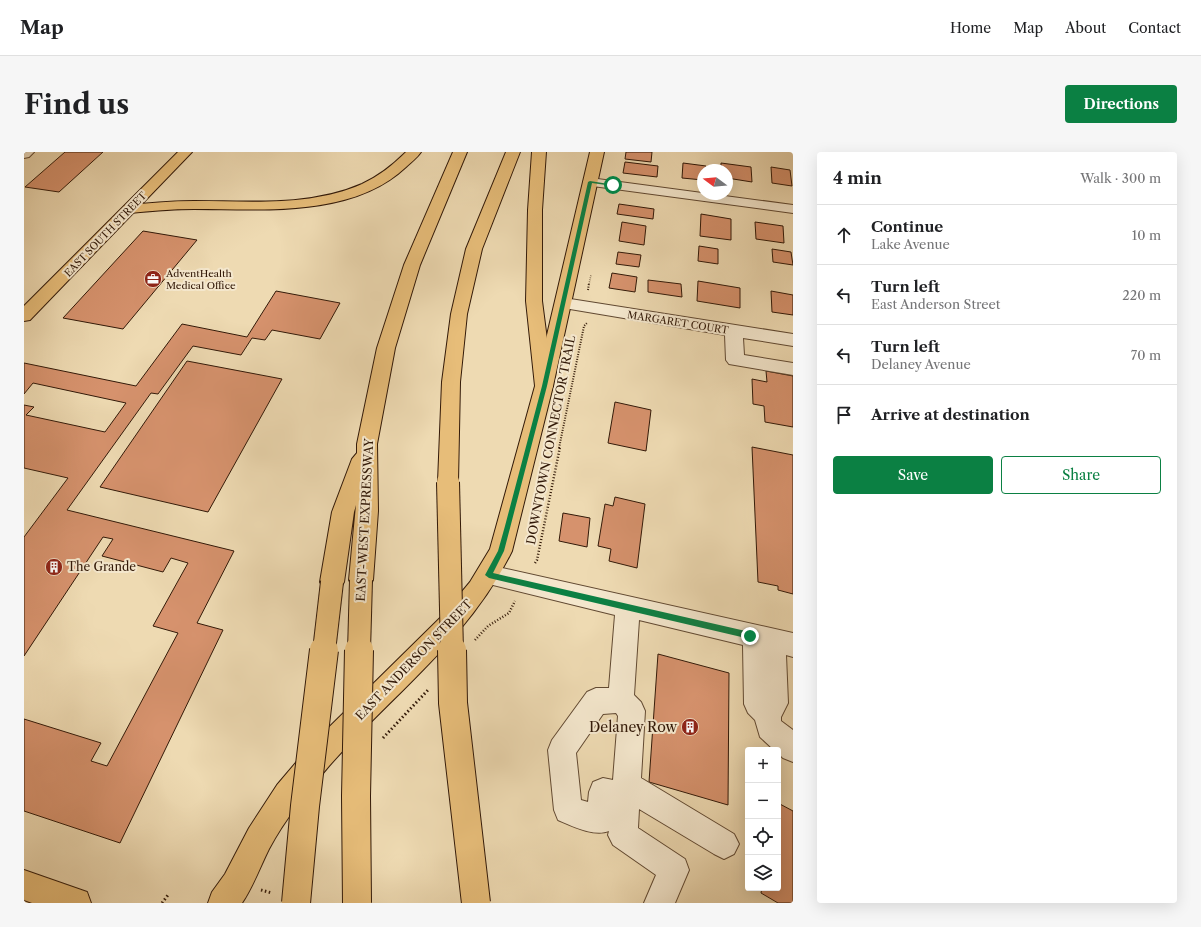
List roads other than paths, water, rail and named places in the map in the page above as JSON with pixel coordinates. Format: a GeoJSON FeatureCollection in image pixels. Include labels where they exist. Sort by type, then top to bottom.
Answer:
{"type":"FeatureCollection","features":[{"type":"Feature","properties":{"kind":"main road","name":"EAST SOUTH STREET"},"geometry":{"type":"LineString","coordinates":[[24,316],[185,152]]}},
{"type":"Feature","properties":{"kind":"main road"},"geometry":{"type":"LineString","coordinates":[[130,209],[170,206],[273,206],[303,204],[331,199],[362,189],[388,177],[405,164],[414,152]]}},
{"type":"Feature","properties":{"kind":"main road","name":"EAST-WEST EXPRESSWAY"},"geometry":{"type":"LineString","coordinates":[[357,903],[356,796],[361,580],[367,511],[367,444],[386,348],[399,303],[412,265],[460,152]]}},
{"type":"Feature","properties":{"kind":"main road"},"geometry":{"type":"LineString","coordinates":[[476,903],[453,703],[448,482],[451,382],[459,314],[474,249],[513,152]]}},
{"type":"Feature","properties":{"kind":"main road"},"geometry":{"type":"LineString","coordinates":[[539,152],[535,210],[534,301],[544,386]]}},
{"type":"Feature","properties":{"kind":"main road","name":"EAST ANDERSON STREET"},"geometry":{"type":"LineString","coordinates":[[223,903],[236,885],[259,838],[287,795],[320,756],[450,625],[470,602],[489,575],[501,551],[564,303],[597,152]]}},
{"type":"Feature","properties":{"kind":"main road"},"geometry":{"type":"LineString","coordinates":[[296,903],[305,806],[332,582],[343,512],[367,444]]}},
{"type":"Feature","properties":{"kind":"main road"},"geometry":{"type":"LineString","coordinates":[[24,885],[76,903]]}},
{"type":"Feature","properties":{"kind":"street"},"geometry":{"type":"LineString","coordinates":[[590,182],[793,209]]}},
{"type":"Feature","properties":{"kind":"street","name":"MARGARET COURT"},"geometry":{"type":"LineString","coordinates":[[564,303],[793,340]]}},
{"type":"Feature","properties":{"kind":"street"},"geometry":{"type":"LineString","coordinates":[[734,331],[735,360],[793,370]]}},
{"type":"Feature","properties":{"kind":"street"},"geometry":{"type":"LineString","coordinates":[[489,575],[774,641],[775,703],[767,714],[769,728],[793,748]]}},
{"type":"Feature","properties":{"kind":"street"},"geometry":{"type":"LineString","coordinates":[[628,608],[621,700],[632,712],[623,835],[674,870],[659,903]]}},
{"type":"Feature","properties":{"kind":"street"},"geometry":{"type":"LineString","coordinates":[[621,700],[596,701],[562,750],[568,810],[601,820],[603,792],[627,792],[724,844]]}},
{"type":"Feature","properties":{"kind":"place","name":"AdventHealth Medical Office"},"geometry":{"type":"Point","coordinates":[153,279]}},
{"type":"Feature","properties":{"kind":"place","name":"The Grande"},"geometry":{"type":"Point","coordinates":[54,567]}},
{"type":"Feature","properties":{"kind":"place","name":"Delaney Row"},"geometry":{"type":"Point","coordinates":[690,727]}}]}
